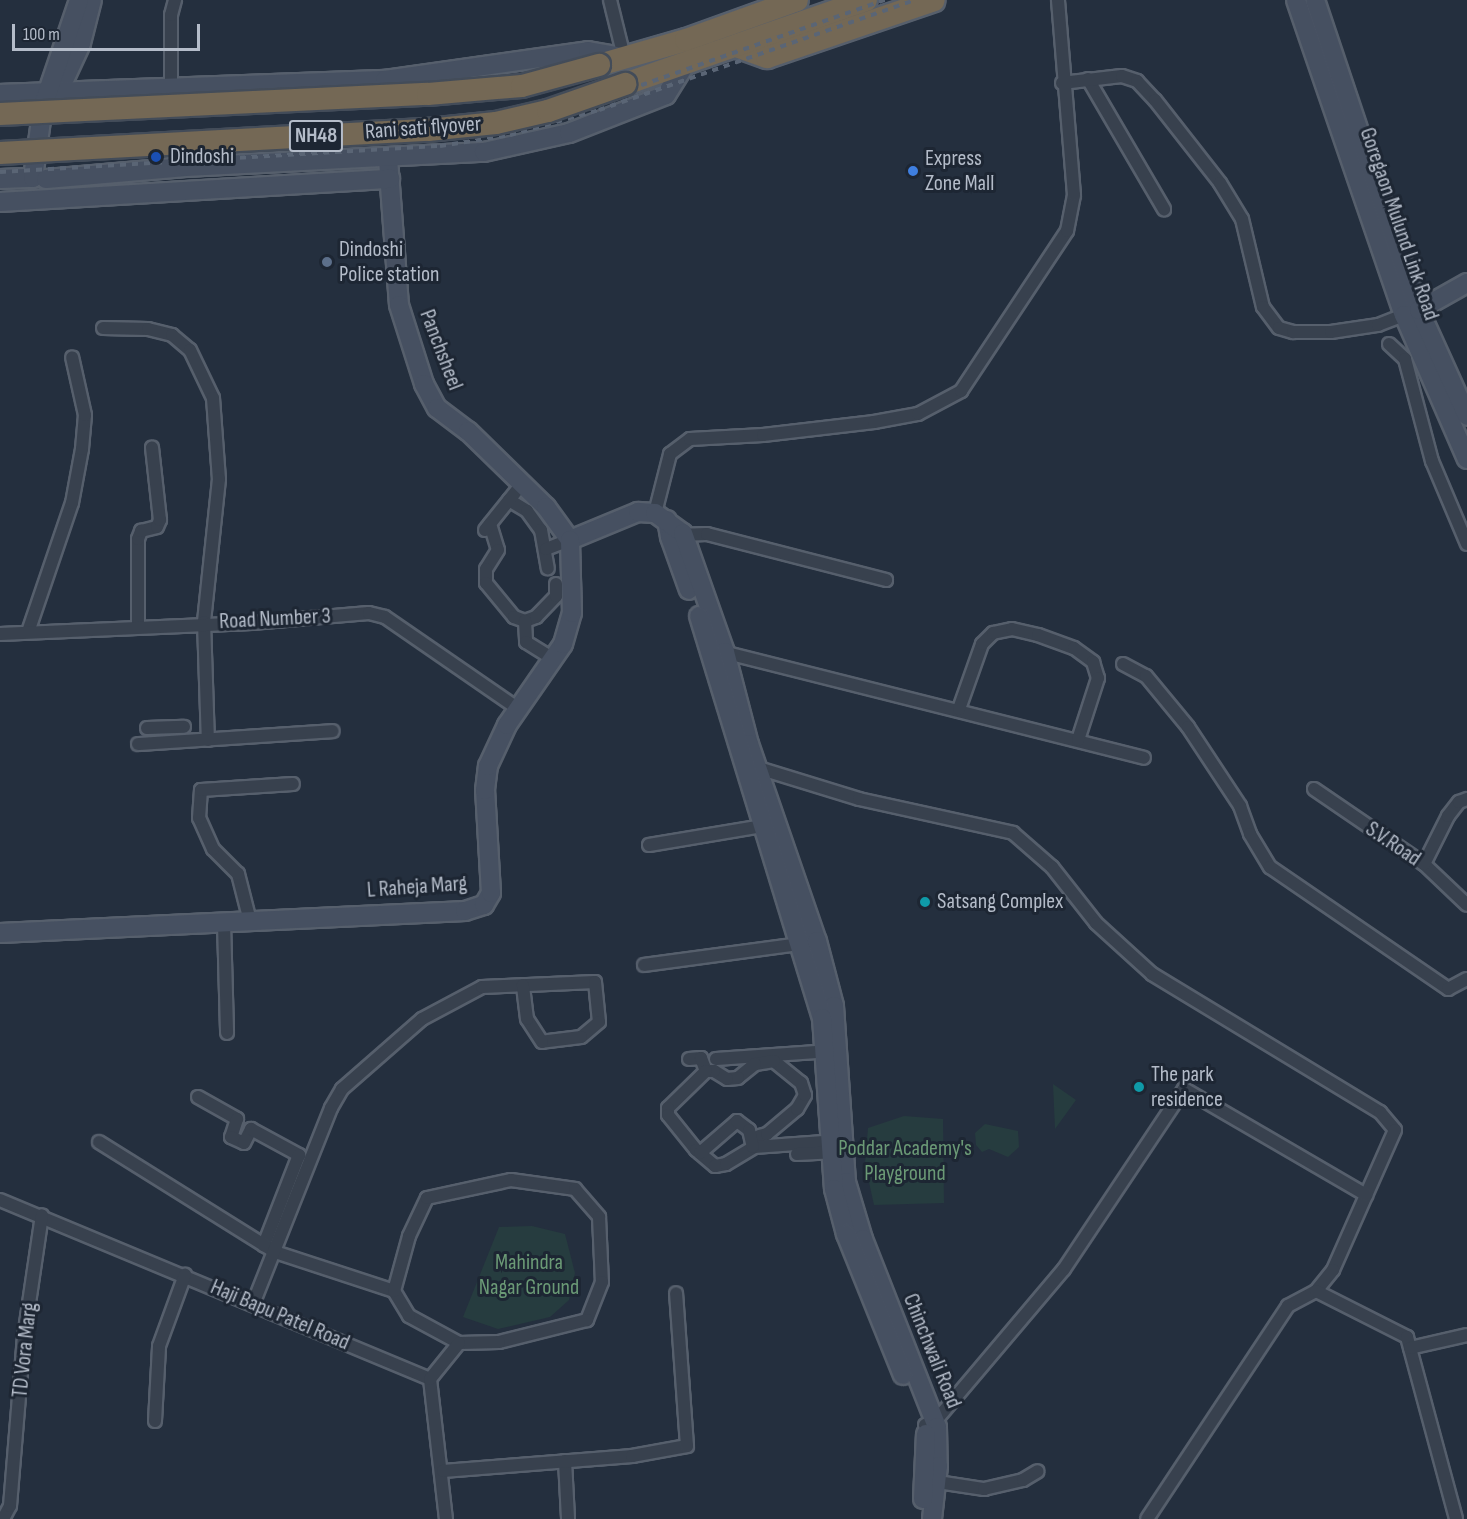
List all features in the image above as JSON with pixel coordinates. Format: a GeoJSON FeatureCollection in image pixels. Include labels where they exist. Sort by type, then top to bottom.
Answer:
{"type":"FeatureCollection","features":[{"type":"Feature","properties":{"kind":"highway","name":"NH48"},"geometry":{"type":"LineString","coordinates":[[619,58],[686,40],[776,5],[797,0]]}},
{"type":"Feature","properties":{"kind":"highway","name":"NH48"},"geometry":{"type":"LineString","coordinates":[[686,63],[866,0]]}},
{"type":"Feature","properties":{"kind":"highway"},"geometry":{"type":"LineString","coordinates":[[736,46],[767,57],[933,0]]}},
{"type":"Feature","properties":{"kind":"highway","name":"Rani sati flyover"},"geometry":{"type":"LineString","coordinates":[[0,114],[428,94],[522,86],[619,58]]}},
{"type":"Feature","properties":{"kind":"highway","name":"Rani sati flyover"},"geometry":{"type":"LineString","coordinates":[[0,153],[496,123],[548,111],[686,63]]}},
{"type":"Feature","properties":{"kind":"street"},"geometry":{"type":"LineString","coordinates":[[171,86],[171,15],[175,0]]}},
{"type":"Feature","properties":{"kind":"street"},"geometry":{"type":"LineString","coordinates":[[0,94],[385,80],[588,51],[619,58],[610,0]]}},
{"type":"Feature","properties":{"kind":"street"},"geometry":{"type":"LineString","coordinates":[[875,1290],[846,1234],[834,1189],[837,1147],[830,1051],[809,942],[751,766],[717,650],[669,526],[670,454],[690,439],[763,435],[918,414],[961,391],[1067,231],[1074,195],[1062,83],[1058,0]]}},
{"type":"Feature","properties":{"kind":"street","name":"Goregaon Mulund Link Road"},"geometry":{"type":"LineString","coordinates":[[1296,0],[1467,459]]}},
{"type":"Feature","properties":{"kind":"street","name":"Goregaon Mulund Link Road"},"geometry":{"type":"LineString","coordinates":[[1315,0],[1412,312],[1467,416]]}},
{"type":"Feature","properties":{"kind":"street"},"geometry":{"type":"LineString","coordinates":[[0,179],[33,178],[54,92],[75,41],[87,1]]}},
{"type":"Feature","properties":{"kind":"street"},"geometry":{"type":"LineString","coordinates":[[46,189],[389,169],[484,152],[568,133],[666,95],[686,63]]}},
{"type":"Feature","properties":{"kind":"street"},"geometry":{"type":"LineString","coordinates":[[1062,83],[1122,76],[1137,81],[1181,132],[1242,219],[1263,307],[1279,328],[1293,332],[1341,331],[1378,325],[1412,312],[1467,283]]}},
{"type":"Feature","properties":{"kind":"street"},"geometry":{"type":"LineString","coordinates":[[1088,79],[1164,208]]}},
{"type":"Feature","properties":{"kind":"street"},"geometry":{"type":"LineString","coordinates":[[46,189],[54,92]]}},
{"type":"Feature","properties":{"kind":"street"},"geometry":{"type":"LineString","coordinates":[[0,202],[46,189],[185,167],[389,169]]}},
{"type":"Feature","properties":{"kind":"street","name":"Panchsheel"},"geometry":{"type":"LineString","coordinates":[[389,169],[399,305],[424,384],[437,408],[468,431],[546,507],[570,540]]}},
{"type":"Feature","properties":{"kind":"street"},"geometry":{"type":"LineString","coordinates":[[103,328],[148,329],[172,335],[190,350],[213,398],[219,479],[204,622],[208,740]]}},
{"type":"Feature","properties":{"kind":"street"},"geometry":{"type":"LineString","coordinates":[[1389,344],[1406,359],[1430,452],[1467,543]]}},
{"type":"Feature","properties":{"kind":"street"},"geometry":{"type":"LineString","coordinates":[[28,632],[72,503],[82,449],[84,415],[72,357]]}},
{"type":"Feature","properties":{"kind":"street"},"geometry":{"type":"LineString","coordinates":[[138,626],[138,539],[141,531],[157,527],[160,520],[152,447]]}},
{"type":"Feature","properties":{"kind":"street"},"geometry":{"type":"LineString","coordinates":[[522,484],[487,527],[498,550],[486,569],[486,583],[514,617],[525,621],[536,617],[556,596],[556,584]]}},
{"type":"Feature","properties":{"kind":"street"},"geometry":{"type":"LineString","coordinates":[[509,500],[527,511],[541,530],[548,568]]}},
{"type":"Feature","properties":{"kind":"street"},"geometry":{"type":"LineString","coordinates":[[546,549],[638,512],[669,526],[886,580]]}},
{"type":"Feature","properties":{"kind":"street","name":"L Raheja Marg"},"geometry":{"type":"LineString","coordinates":[[0,933],[465,911],[484,905],[491,893],[485,790],[488,766],[507,725],[520,710],[562,644],[572,613],[570,540]]}},
{"type":"Feature","properties":{"kind":"street","name":"Road Number 3"},"geometry":{"type":"LineString","coordinates":[[0,634],[204,622],[252,623],[369,612],[385,617],[520,710]]}},
{"type":"Feature","properties":{"kind":"street"},"geometry":{"type":"LineString","coordinates":[[525,621],[526,642],[552,659]]}},
{"type":"Feature","properties":{"kind":"street"},"geometry":{"type":"LineString","coordinates":[[959,709],[982,644],[993,633],[1012,629],[1038,635],[1074,648],[1093,662],[1098,678],[1078,740]]}},
{"type":"Feature","properties":{"kind":"street"},"geometry":{"type":"LineString","coordinates":[[717,650],[959,709],[1144,758]]}},
{"type":"Feature","properties":{"kind":"street"},"geometry":{"type":"LineString","coordinates":[[1123,664],[1146,676],[1188,727],[1240,806],[1250,834],[1270,867],[1448,989],[1467,979]]}},
{"type":"Feature","properties":{"kind":"street"},"geometry":{"type":"LineString","coordinates":[[164,727],[164,743]]}},
{"type":"Feature","properties":{"kind":"street"},"geometry":{"type":"LineString","coordinates":[[147,728],[184,727]]}},
{"type":"Feature","properties":{"kind":"street"},"geometry":{"type":"LineString","coordinates":[[138,744],[333,731]]}},
{"type":"Feature","properties":{"kind":"street"},"geometry":{"type":"LineString","coordinates":[[751,766],[860,799],[1013,833],[1052,867],[1096,923],[1152,974],[1380,1112],[1395,1130],[1333,1270],[1317,1291],[1288,1306],[1147,1519]]}},
{"type":"Feature","properties":{"kind":"street"},"geometry":{"type":"LineString","coordinates":[[250,921],[238,874],[213,849],[199,818],[201,790],[293,784]]}},
{"type":"Feature","properties":{"kind":"street","name":"S.V.Road"},"geometry":{"type":"LineString","coordinates":[[1314,789],[1424,864],[1467,905]]}},
{"type":"Feature","properties":{"kind":"street"},"geometry":{"type":"LineString","coordinates":[[1424,864],[1448,816],[1459,802],[1467,799]]}},
{"type":"Feature","properties":{"kind":"street"},"geometry":{"type":"LineString","coordinates":[[649,845],[770,825]]}},
{"type":"Feature","properties":{"kind":"street"},"geometry":{"type":"LineString","coordinates":[[224,923],[227,1033]]}},
{"type":"Feature","properties":{"kind":"street"},"geometry":{"type":"LineString","coordinates":[[644,965],[809,942]]}},
{"type":"Feature","properties":{"kind":"street"},"geometry":{"type":"LineString","coordinates":[[270,1248],[331,1108],[342,1089],[422,1019],[482,987],[523,985],[595,982],[599,1022],[581,1036],[542,1042],[527,1019],[523,985]]}},
{"type":"Feature","properties":{"kind":"street"},"geometry":{"type":"LineString","coordinates":[[716,1059],[830,1051]]}},
{"type":"Feature","properties":{"kind":"street"},"geometry":{"type":"LineString","coordinates":[[689,1059],[701,1058],[706,1071]]}},
{"type":"Feature","properties":{"kind":"street"},"geometry":{"type":"LineString","coordinates":[[768,1060],[801,1083],[805,1095],[797,1108],[767,1134],[726,1164],[715,1166],[700,1153],[668,1115],[668,1108],[706,1071],[714,1071],[727,1080],[738,1078],[755,1064],[768,1060]]}},
{"type":"Feature","properties":{"kind":"street"},"geometry":{"type":"LineString","coordinates":[[929,1423],[1064,1269],[1184,1089],[1366,1195]]}},
{"type":"Feature","properties":{"kind":"street"},"geometry":{"type":"LineString","coordinates":[[198,1097],[237,1119],[231,1137],[244,1143],[251,1129],[299,1155],[253,1304]]}},
{"type":"Feature","properties":{"kind":"street"},"geometry":{"type":"LineString","coordinates":[[700,1153],[737,1121],[749,1130],[756,1142]]}},
{"type":"Feature","properties":{"kind":"street"},"geometry":{"type":"LineString","coordinates":[[99,1142],[270,1248],[394,1291],[409,1316],[459,1343],[499,1342],[587,1320],[602,1282],[599,1216],[575,1189],[511,1179],[427,1198],[409,1236],[394,1291]]}},
{"type":"Feature","properties":{"kind":"street"},"geometry":{"type":"LineString","coordinates":[[756,1142],[837,1147]]}},
{"type":"Feature","properties":{"kind":"street"},"geometry":{"type":"LineString","coordinates":[[796,1154],[837,1147]]}},
{"type":"Feature","properties":{"kind":"street","name":"Chinchwali Road"},"geometry":{"type":"LineString","coordinates":[[837,1147],[875,1290],[929,1423],[932,1519]]}},
{"type":"Feature","properties":{"kind":"street","name":"Haji Bapu Patel Road"},"geometry":{"type":"LineString","coordinates":[[0,1200],[42,1215],[430,1379]]}},
{"type":"Feature","properties":{"kind":"street","name":"TD Vora Marg"},"geometry":{"type":"LineString","coordinates":[[3,1519],[10,1506],[24,1337],[42,1215]]}},
{"type":"Feature","properties":{"kind":"street"},"geometry":{"type":"LineString","coordinates":[[155,1421],[159,1346],[185,1275]]}},
{"type":"Feature","properties":{"kind":"street"},"geometry":{"type":"LineString","coordinates":[[1317,1291],[1407,1338],[1455,1519]]}},
{"type":"Feature","properties":{"kind":"street"},"geometry":{"type":"LineString","coordinates":[[443,1471],[565,1461],[687,1446],[676,1293]]}},
{"type":"Feature","properties":{"kind":"street"},"geometry":{"type":"LineString","coordinates":[[1410,1348],[1467,1335]]}},
{"type":"Feature","properties":{"kind":"street"},"geometry":{"type":"LineString","coordinates":[[446,1519],[443,1471],[430,1379],[459,1343]]}},
{"type":"Feature","properties":{"kind":"street"},"geometry":{"type":"LineString","coordinates":[[565,1461],[568,1519]]}},
{"type":"Feature","properties":{"kind":"street"},"geometry":{"type":"LineString","coordinates":[[922,1519],[930,1481],[984,1489],[1023,1480],[1038,1471]]}},
{"type":"Feature","properties":{"kind":"green space"},"geometry":{"type":"Polygon","coordinates":[[[1053,1084],[1076,1100],[1055,1129],[1053,1084]]]}},
{"type":"Feature","properties":{"kind":"green space","name":"Poddar Academy's Playground"},"geometry":{"type":"Polygon","coordinates":[[[904,1116],[943,1119],[944,1203],[874,1205],[865,1164],[868,1128],[904,1116]]]}},
{"type":"Feature","properties":{"kind":"green space"},"geometry":{"type":"Polygon","coordinates":[[[985,1124],[1018,1131],[1019,1147],[1008,1157],[989,1149],[982,1152],[976,1145],[975,1133],[985,1124]]]}},
{"type":"Feature","properties":{"kind":"green space","name":"Mahindra Nagar Ground"},"geometry":{"type":"Polygon","coordinates":[[[532,1226],[565,1234],[575,1273],[569,1300],[550,1317],[498,1329],[463,1317],[499,1227],[532,1226]]]}},
{"type":"Feature","properties":{"kind":"railway"},"geometry":{"type":"LineString","coordinates":[[0,162],[439,136],[508,126],[596,101],[885,0]]}},
{"type":"Feature","properties":{"kind":"railway"},"geometry":{"type":"LineString","coordinates":[[0,172],[440,146],[510,135],[599,110],[914,0]]}},
{"type":"Feature","properties":{"kind":"place","name":"Dindoshi"},"geometry":{"type":"Point","coordinates":[156,157]}},
{"type":"Feature","properties":{"kind":"place","name":"Express Zone Mall"},"geometry":{"type":"Point","coordinates":[913,171]}},
{"type":"Feature","properties":{"kind":"place","name":"Dindoshi Police station"},"geometry":{"type":"Point","coordinates":[327,262]}},
{"type":"Feature","properties":{"kind":"place","name":"Satsang Complex"},"geometry":{"type":"Point","coordinates":[925,902]}},
{"type":"Feature","properties":{"kind":"place","name":"The park residence"},"geometry":{"type":"Point","coordinates":[1139,1087]}}]}
